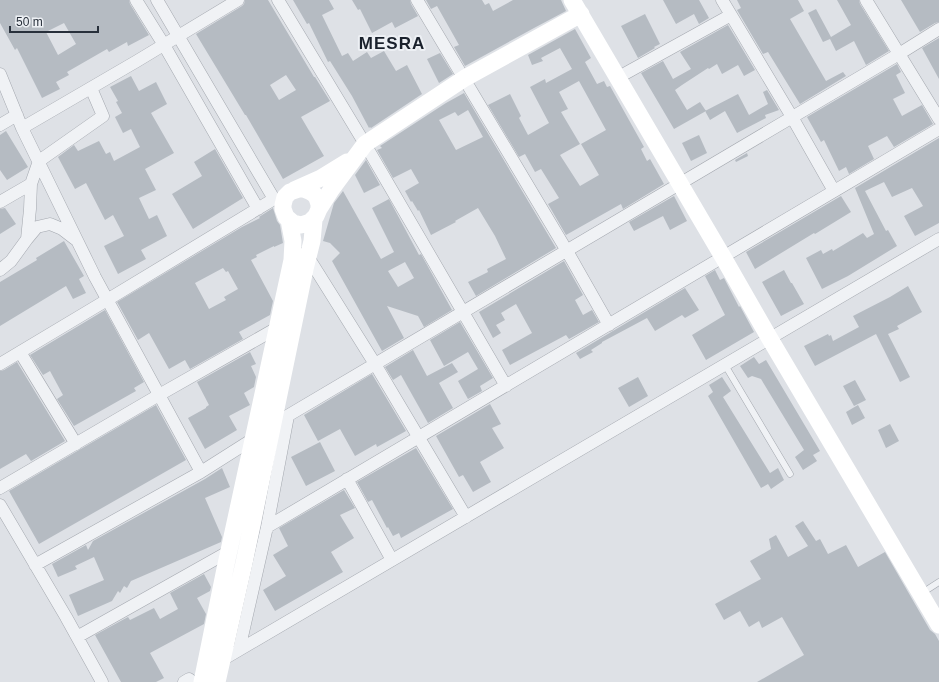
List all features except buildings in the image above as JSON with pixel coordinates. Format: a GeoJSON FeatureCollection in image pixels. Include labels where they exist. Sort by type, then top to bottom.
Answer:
{"type":"FeatureCollection","features":[{"type":"Feature","properties":{"kind":"main road"},"geometry":{"type":"LineString","coordinates":[[572,0],[939,625]]}},
{"type":"Feature","properties":{"kind":"main road"},"geometry":{"type":"LineString","coordinates":[[284,197],[283,209],[286,217],[297,225],[306,224],[316,214],[331,190],[365,144],[465,78],[581,14]]}},
{"type":"Feature","properties":{"kind":"main road"},"geometry":{"type":"LineString","coordinates":[[284,197],[321,178],[354,158]]}},
{"type":"Feature","properties":{"kind":"main road"},"geometry":{"type":"LineString","coordinates":[[217,682],[244,563],[319,204],[314,194],[304,189],[299,189],[284,197]]}},
{"type":"Feature","properties":{"kind":"main road"},"geometry":{"type":"LineString","coordinates":[[202,682],[228,552],[292,260],[293,241],[289,220]]}},
{"type":"Feature","properties":{"kind":"street"},"geometry":{"type":"LineString","coordinates":[[136,0],[164,45],[258,209]]}},
{"type":"Feature","properties":{"kind":"street"},"geometry":{"type":"LineString","coordinates":[[0,364],[258,209],[284,197],[157,0]]}},
{"type":"Feature","properties":{"kind":"street"},"geometry":{"type":"LineString","coordinates":[[22,128],[238,0]]}},
{"type":"Feature","properties":{"kind":"street"},"geometry":{"type":"LineString","coordinates":[[278,0],[365,144],[506,386]]}},
{"type":"Feature","properties":{"kind":"street"},"geometry":{"type":"LineString","coordinates":[[417,0],[465,78],[609,325]]}},
{"type":"Feature","properties":{"kind":"street"},"geometry":{"type":"LineString","coordinates":[[722,0],[792,117],[834,191]]}},
{"type":"Feature","properties":{"kind":"street"},"geometry":{"type":"LineString","coordinates":[[866,0],[939,119]]}},
{"type":"Feature","properties":{"kind":"street"},"geometry":{"type":"LineString","coordinates":[[618,78],[731,15]]}},
{"type":"Feature","properties":{"kind":"street"},"geometry":{"type":"LineString","coordinates":[[35,565],[201,472],[288,416],[939,29]]}},
{"type":"Feature","properties":{"kind":"street"},"geometry":{"type":"LineString","coordinates":[[0,74],[22,128],[95,277],[201,472]]}},
{"type":"Feature","properties":{"kind":"street"},"geometry":{"type":"LineString","coordinates":[[26,239],[30,209],[31,184],[38,161],[103,116],[91,88]]}},
{"type":"Feature","properties":{"kind":"street"},"geometry":{"type":"LineString","coordinates":[[0,125],[17,115]]}},
{"type":"Feature","properties":{"kind":"street"},"geometry":{"type":"LineString","coordinates":[[267,527],[939,129]]}},
{"type":"Feature","properties":{"kind":"street"},"geometry":{"type":"LineString","coordinates":[[0,202],[31,184]]}},
{"type":"Feature","properties":{"kind":"street"},"geometry":{"type":"LineString","coordinates":[[0,270],[11,261],[26,239],[37,227],[50,224],[62,229],[78,242]]}},
{"type":"Feature","properties":{"kind":"street"},"geometry":{"type":"LineString","coordinates":[[222,660],[939,239]]}},
{"type":"Feature","properties":{"kind":"street"},"geometry":{"type":"LineString","coordinates":[[293,241],[308,257],[375,364],[466,517]]}},
{"type":"Feature","properties":{"kind":"street"},"geometry":{"type":"LineString","coordinates":[[0,488],[277,328]]}},
{"type":"Feature","properties":{"kind":"street"},"geometry":{"type":"LineString","coordinates":[[20,352],[76,444]]}},
{"type":"Feature","properties":{"kind":"street"},"geometry":{"type":"LineString","coordinates":[[239,650],[267,527],[288,416]]}},
{"type":"Feature","properties":{"kind":"street"},"geometry":{"type":"LineString","coordinates":[[347,479],[392,560]]}},
{"type":"Feature","properties":{"kind":"street"},"geometry":{"type":"LineString","coordinates":[[0,505],[102,682]]}},
{"type":"Feature","properties":{"kind":"street"},"geometry":{"type":"LineString","coordinates":[[77,637],[228,552]]}},
{"type":"Feature","properties":{"kind":"street"},"geometry":{"type":"LineString","coordinates":[[184,682],[189,679],[193,682]]}},
{"type":"Feature","properties":{"kind":"lane"},"geometry":{"type":"LineString","coordinates":[[725,365],[790,474]]}},
{"type":"Feature","properties":{"kind":"lane"},"geometry":{"type":"LineString","coordinates":[[921,594],[939,582]]}},
{"type":"Feature","properties":{"kind":"district","name":"MESRA"},"geometry":{"type":"Point","coordinates":[392,43]}}]}
